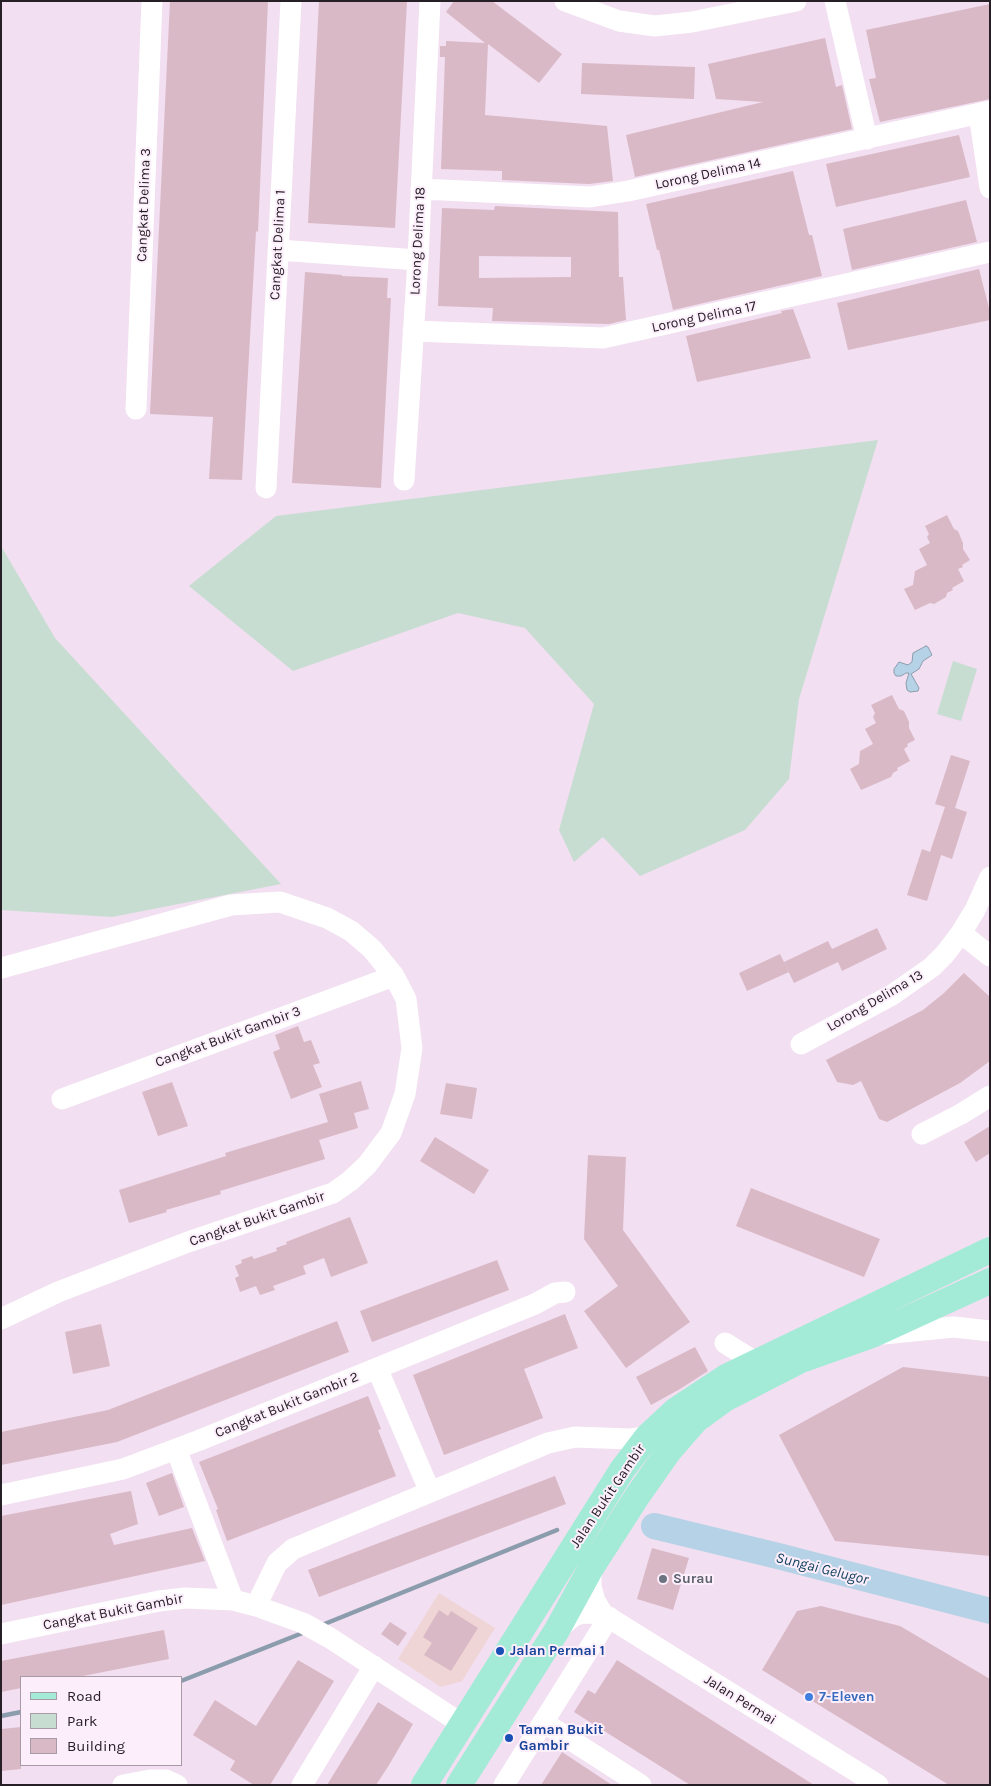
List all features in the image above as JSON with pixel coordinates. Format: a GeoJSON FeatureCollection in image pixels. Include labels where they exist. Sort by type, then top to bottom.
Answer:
{"type":"FeatureCollection","features":[{"type":"Feature","properties":{"kind":"main road","name":"Jalan Bukit Gambir"},"geometry":{"type":"LineString","coordinates":[[424,1785],[622,1470],[648,1436],[676,1410],[726,1377],[987,1258]]}},
{"type":"Feature","properties":{"kind":"main road","name":"Jalan Bukit Gambir"},"geometry":{"type":"LineString","coordinates":[[459,1785],[557,1630],[591,1568],[638,1495],[669,1451],[696,1420],[724,1399],[801,1360],[872,1335],[990,1281]]}},
{"type":"Feature","properties":{"kind":"street","name":"Cangkat Delima 3"},"geometry":{"type":"LineString","coordinates":[[136,409],[152,1]]}},
{"type":"Feature","properties":{"kind":"street","name":"Cangkat Delima 1"},"geometry":{"type":"LineString","coordinates":[[266,488],[291,1]]}},
{"type":"Feature","properties":{"kind":"street","name":"Lorong Delima 18"},"geometry":{"type":"LineString","coordinates":[[404,480],[418,260],[430,1]]}},
{"type":"Feature","properties":{"kind":"street"},"geometry":{"type":"LineString","coordinates":[[565,1],[618,21],[655,26],[692,22],[757,5],[796,1]]}},
{"type":"Feature","properties":{"kind":"street"},"geometry":{"type":"LineString","coordinates":[[835,1],[867,139]]}},
{"type":"Feature","properties":{"kind":"street"},"geometry":{"type":"LineString","coordinates":[[984,112],[990,188]]}},
{"type":"Feature","properties":{"kind":"street","name":"Lorong Delima 14"},"geometry":{"type":"LineString","coordinates":[[421,189],[590,198],[984,112]]}},
{"type":"Feature","properties":{"kind":"street"},"geometry":{"type":"LineString","coordinates":[[278,250],[418,260]]}},
{"type":"Feature","properties":{"kind":"street","name":"Lorong Delima 17"},"geometry":{"type":"LineString","coordinates":[[413,331],[603,338],[990,252]]}},
{"type":"Feature","properties":{"kind":"street","name":"Lorong Delima 13"},"geometry":{"type":"LineString","coordinates":[[801,1044],[911,983],[932,967],[961,933],[975,910],[990,877]]}},
{"type":"Feature","properties":{"kind":"street","name":"Cangkat Bukit Gambir"},"geometry":{"type":"LineString","coordinates":[[1,968],[231,905],[280,902],[327,918],[351,932],[372,949],[394,976],[406,999],[412,1048],[405,1094],[391,1134],[367,1165],[350,1181],[332,1193],[188,1242],[58,1292],[1,1319]]}},
{"type":"Feature","properties":{"kind":"street"},"geometry":{"type":"LineString","coordinates":[[961,933],[990,956]]}},
{"type":"Feature","properties":{"kind":"street","name":"Cangkat Bukit Gambir 3"},"geometry":{"type":"LineString","coordinates":[[62,1099],[394,976]]}},
{"type":"Feature","properties":{"kind":"street"},"geometry":{"type":"LineString","coordinates":[[922,1134],[961,1114],[990,1096]]}},
{"type":"Feature","properties":{"kind":"street","name":"Cangkat Bukit Gambir 2"},"geometry":{"type":"LineString","coordinates":[[1,1495],[123,1469],[535,1304],[555,1293],[565,1292]]}},
{"type":"Feature","properties":{"kind":"street"},"geometry":{"type":"LineString","coordinates":[[872,1335],[954,1327],[990,1331]]}},
{"type":"Feature","properties":{"kind":"street"},"geometry":{"type":"LineString","coordinates":[[377,1368],[430,1492]]}},
{"type":"Feature","properties":{"kind":"street"},"geometry":{"type":"LineString","coordinates":[[256,1606],[277,1563],[294,1549],[560,1439],[638,1439],[648,1436]]}},
{"type":"Feature","properties":{"kind":"street"},"geometry":{"type":"LineString","coordinates":[[603,1438],[620,1449],[623,1462],[622,1470]]}},
{"type":"Feature","properties":{"kind":"street"},"geometry":{"type":"LineString","coordinates":[[176,1449],[233,1600]]}},
{"type":"Feature","properties":{"kind":"street"},"geometry":{"type":"LineString","coordinates":[[591,1568],[591,1587],[595,1601],[606,1615]]}},
{"type":"Feature","properties":{"kind":"street","name":"Cangkat Bukit Gambir"},"geometry":{"type":"LineString","coordinates":[[1,1634],[159,1601],[185,1598],[233,1600],[256,1606],[308,1626],[330,1638],[462,1724]]}},
{"type":"Feature","properties":{"kind":"street"},"geometry":{"type":"LineString","coordinates":[[557,1630],[575,1615],[587,1613],[606,1615]]}},
{"type":"Feature","properties":{"kind":"street"},"geometry":{"type":"LineString","coordinates":[[504,1785],[606,1615]]}},
{"type":"Feature","properties":{"kind":"street","name":"Jalan Permai"},"geometry":{"type":"LineString","coordinates":[[606,1615],[878,1785]]}},
{"type":"Feature","properties":{"kind":"street"},"geometry":{"type":"LineString","coordinates":[[302,1785],[374,1666]]}},
{"type":"Feature","properties":{"kind":"street"},"geometry":{"type":"LineString","coordinates":[[543,1722],[641,1785]]}},
{"type":"Feature","properties":{"kind":"street"},"geometry":{"type":"LineString","coordinates":[[123,1785],[158,1780],[166,1780],[177,1785]]}},
{"type":"Feature","properties":{"kind":"shaded area"},"geometry":{"type":"Polygon","coordinates":[[[439,1593],[495,1628],[462,1681],[441,1687],[398,1659],[439,1593]]]}},
{"type":"Feature","properties":{"kind":"green space"},"geometry":{"type":"Polygon","coordinates":[[[878,440],[799,699],[789,779],[745,830],[640,876],[603,837],[574,862],[559,830],[594,704],[525,628],[458,613],[293,671],[189,586],[276,516],[878,440]]]}},
{"type":"Feature","properties":{"kind":"green space"},"geometry":{"type":"Polygon","coordinates":[[[1,546],[55,638],[281,884],[112,917],[1,910],[1,546]]]}},
{"type":"Feature","properties":{"kind":"green space"},"geometry":{"type":"Polygon","coordinates":[[[953,661],[977,669],[961,721],[937,714],[953,661]]]}},
{"type":"Feature","properties":{"kind":"water"},"geometry":{"type":"Polygon","coordinates":[[[926,646],[932,655],[923,661],[919,669],[911,674],[919,688],[918,691],[910,692],[907,690],[906,683],[909,673],[896,676],[894,669],[899,662],[908,665],[912,662],[913,653],[926,646]]]}},
{"type":"Feature","properties":{"kind":"building"},"geometry":{"type":"Polygon","coordinates":[[[170,1],[268,1],[258,232],[256,231],[242,480],[209,479],[213,417],[150,414],[170,1]]]}},
{"type":"Feature","properties":{"kind":"building"},"geometry":{"type":"Polygon","coordinates":[[[319,1],[407,1],[395,228],[308,223],[319,1]]]}},
{"type":"Feature","properties":{"kind":"building"},"geometry":{"type":"Polygon","coordinates":[[[454,1],[492,1],[562,54],[539,83],[488,44],[485,115],[607,126],[613,181],[589,184],[502,180],[502,171],[441,169],[445,57],[440,57],[440,46],[446,46],[446,41],[485,43],[446,12],[454,1]]]}},
{"type":"Feature","properties":{"kind":"building"},"geometry":{"type":"Polygon","coordinates":[[[990,4],[990,99],[880,122],[869,79],[876,78],[866,30],[990,4]]]}},
{"type":"Feature","properties":{"kind":"building"},"geometry":{"type":"Polygon","coordinates":[[[825,38],[836,87],[842,85],[852,129],[635,177],[626,135],[763,102],[716,99],[708,64],[825,38]]]}},
{"type":"Feature","properties":{"kind":"building"},"geometry":{"type":"Polygon","coordinates":[[[582,63],[695,67],[694,99],[581,94],[582,63]]]}},
{"type":"Feature","properties":{"kind":"building"},"geometry":{"type":"Polygon","coordinates":[[[959,135],[970,177],[836,207],[826,164],[959,135]]]}},
{"type":"Feature","properties":{"kind":"building"},"geometry":{"type":"Polygon","coordinates":[[[793,171],[809,235],[812,235],[822,276],[673,310],[646,204],[793,171]]]}},
{"type":"Feature","properties":{"kind":"building"},"geometry":{"type":"Polygon","coordinates":[[[966,200],[977,242],[852,270],[843,229],[966,200]]]}},
{"type":"Feature","properties":{"kind":"building"},"geometry":{"type":"Polygon","coordinates":[[[495,206],[618,212],[619,277],[623,277],[626,320],[609,324],[492,321],[493,308],[438,306],[442,208],[494,210],[495,206]],[[479,256],[479,278],[571,277],[571,257],[479,256]]]}},
{"type":"Feature","properties":{"kind":"building"},"geometry":{"type":"Polygon","coordinates":[[[979,269],[990,312],[990,320],[848,350],[837,303],[979,269]]]}},
{"type":"Feature","properties":{"kind":"building"},"geometry":{"type":"Polygon","coordinates":[[[305,272],[388,278],[387,298],[391,298],[381,488],[292,483],[305,272]]]}},
{"type":"Feature","properties":{"kind":"building"},"geometry":{"type":"Polygon","coordinates":[[[793,309],[811,358],[697,382],[686,336],[793,309]]]}},
{"type":"Feature","properties":{"kind":"building"},"geometry":{"type":"Polygon","coordinates":[[[947,515],[954,529],[958,531],[963,543],[963,549],[970,560],[958,569],[964,581],[952,588],[953,590],[947,593],[946,597],[934,604],[930,603],[915,610],[904,589],[913,585],[915,571],[927,565],[919,549],[930,543],[927,537],[929,534],[925,526],[947,515]]]}},
{"type":"Feature","properties":{"kind":"building"},"geometry":{"type":"Polygon","coordinates":[[[892,695],[899,709],[904,711],[915,740],[907,744],[908,746],[904,749],[910,761],[897,768],[898,770],[891,777],[861,790],[850,769],[859,764],[860,751],[873,744],[865,729],[876,723],[873,717],[875,713],[871,705],[892,695]]]}},
{"type":"Feature","properties":{"kind":"building"},"geometry":{"type":"Polygon","coordinates":[[[951,755],[970,761],[955,808],[967,812],[952,859],[941,855],[927,901],[907,895],[922,849],[930,852],[945,807],[935,804],[951,755]]]}},
{"type":"Feature","properties":{"kind":"building"},"geometry":{"type":"Polygon","coordinates":[[[877,928],[887,949],[842,971],[838,962],[794,983],[784,962],[828,941],[832,949],[877,928]]]}},
{"type":"Feature","properties":{"kind":"building"},"geometry":{"type":"Polygon","coordinates":[[[780,954],[789,972],[747,991],[739,973],[780,954]]]}},
{"type":"Feature","properties":{"kind":"building"},"geometry":{"type":"Polygon","coordinates":[[[964,973],[990,997],[990,1061],[960,1083],[887,1122],[879,1119],[861,1081],[853,1085],[837,1082],[826,1060],[923,1010],[964,973]]]}},
{"type":"Feature","properties":{"kind":"building"},"geometry":{"type":"Polygon","coordinates":[[[298,1026],[304,1042],[311,1040],[320,1063],[313,1065],[322,1087],[291,1099],[273,1052],[280,1049],[275,1035],[298,1026]]]}},
{"type":"Feature","properties":{"kind":"building"},"geometry":{"type":"Polygon","coordinates":[[[361,1081],[369,1109],[354,1113],[358,1128],[319,1140],[325,1159],[220,1191],[221,1194],[129,1223],[119,1190],[226,1156],[225,1153],[328,1122],[319,1094],[361,1081]]]}},
{"type":"Feature","properties":{"kind":"building"},"geometry":{"type":"Polygon","coordinates":[[[172,1082],[188,1126],[158,1136],[142,1092],[172,1082]]]}},
{"type":"Feature","properties":{"kind":"building"},"geometry":{"type":"Polygon","coordinates":[[[446,1083],[477,1088],[472,1119],[440,1114],[446,1083]]]}},
{"type":"Feature","properties":{"kind":"building"},"geometry":{"type":"Polygon","coordinates":[[[990,1126],[990,1153],[976,1162],[964,1142],[990,1126]]]}},
{"type":"Feature","properties":{"kind":"building"},"geometry":{"type":"Polygon","coordinates":[[[435,1137],[489,1170],[474,1194],[420,1161],[435,1137]]]}},
{"type":"Feature","properties":{"kind":"building"},"geometry":{"type":"Polygon","coordinates":[[[588,1155],[626,1157],[623,1230],[690,1322],[626,1368],[584,1311],[618,1286],[584,1239],[588,1155]]]}},
{"type":"Feature","properties":{"kind":"building"},"geometry":{"type":"Polygon","coordinates":[[[751,1188],[880,1239],[864,1277],[736,1226],[751,1188]]]}},
{"type":"Feature","properties":{"kind":"building"},"geometry":{"type":"Polygon","coordinates":[[[350,1217],[368,1263],[331,1277],[324,1258],[303,1266],[306,1274],[273,1286],[275,1290],[260,1295],[256,1286],[240,1292],[235,1278],[239,1276],[235,1266],[242,1263],[241,1260],[252,1256],[254,1259],[277,1251],[276,1248],[287,1244],[286,1242],[350,1217]]]}},
{"type":"Feature","properties":{"kind":"building"},"geometry":{"type":"Polygon","coordinates":[[[497,1260],[509,1290],[372,1342],[360,1311],[497,1260]]]}},
{"type":"Feature","properties":{"kind":"building"},"geometry":{"type":"Polygon","coordinates":[[[565,1314],[578,1348],[524,1369],[543,1418],[444,1455],[413,1375],[565,1314]]]}},
{"type":"Feature","properties":{"kind":"building"},"geometry":{"type":"Polygon","coordinates":[[[337,1321],[349,1352],[117,1442],[1,1465],[1,1432],[108,1410],[337,1321]]]}},
{"type":"Feature","properties":{"kind":"building"},"geometry":{"type":"Polygon","coordinates":[[[101,1324],[110,1366],[73,1374],[65,1332],[101,1324]]]}},
{"type":"Feature","properties":{"kind":"building"},"geometry":{"type":"Polygon","coordinates":[[[695,1347],[708,1371],[651,1405],[636,1377],[695,1347]]]}},
{"type":"Feature","properties":{"kind":"building"},"geometry":{"type":"Polygon","coordinates":[[[903,1367],[990,1377],[990,1556],[835,1541],[779,1435],[903,1367]]]}},
{"type":"Feature","properties":{"kind":"building"},"geometry":{"type":"Polygon","coordinates":[[[368,1396],[381,1429],[378,1430],[396,1476],[227,1541],[216,1510],[218,1509],[199,1462],[368,1396]]]}},
{"type":"Feature","properties":{"kind":"building"},"geometry":{"type":"Polygon","coordinates":[[[172,1473],[184,1507],[159,1516],[146,1483],[172,1473]]]}},
{"type":"Feature","properties":{"kind":"building"},"geometry":{"type":"Polygon","coordinates":[[[555,1476],[566,1504],[319,1597],[308,1570],[555,1476]]]}},
{"type":"Feature","properties":{"kind":"building"},"geometry":{"type":"Polygon","coordinates":[[[131,1491],[138,1524],[110,1534],[114,1545],[192,1528],[205,1561],[1,1605],[1,1516],[131,1491]]]}},
{"type":"Feature","properties":{"kind":"building","name":"Surau"},"geometry":{"type":"Polygon","coordinates":[[[652,1548],[689,1558],[673,1610],[637,1599],[652,1548]]]}},
{"type":"Feature","properties":{"kind":"building"},"geometry":{"type":"Polygon","coordinates":[[[821,1606],[900,1626],[990,1679],[990,1785],[949,1785],[762,1670],[797,1611],[821,1606]]]}},
{"type":"Feature","properties":{"kind":"building"},"geometry":{"type":"Polygon","coordinates":[[[439,1610],[448,1616],[451,1611],[478,1628],[451,1671],[424,1655],[432,1643],[423,1637],[439,1610]]]}},
{"type":"Feature","properties":{"kind":"building"},"geometry":{"type":"Polygon","coordinates":[[[390,1622],[407,1633],[398,1646],[381,1634],[390,1622]]]}},
{"type":"Feature","properties":{"kind":"building"},"geometry":{"type":"Polygon","coordinates":[[[164,1630],[169,1659],[83,1676],[20,1676],[20,1688],[1,1692],[1,1661],[164,1630]]]}},
{"type":"Feature","properties":{"kind":"building"},"geometry":{"type":"Polygon","coordinates":[[[298,1660],[334,1681],[270,1785],[254,1785],[230,1770],[235,1761],[193,1735],[215,1700],[256,1726],[298,1660]]]}},
{"type":"Feature","properties":{"kind":"building"},"geometry":{"type":"Polygon","coordinates":[[[617,1660],[814,1785],[690,1785],[574,1712],[588,1690],[595,1694],[617,1660]]]}},
{"type":"Feature","properties":{"kind":"building"},"geometry":{"type":"Polygon","coordinates":[[[378,1702],[413,1724],[389,1765],[376,1785],[327,1785],[378,1702]]]}},
{"type":"Feature","properties":{"kind":"building"},"geometry":{"type":"Polygon","coordinates":[[[20,1727],[21,1769],[1,1771],[1,1729],[20,1727]]]}},
{"type":"Feature","properties":{"kind":"building"},"geometry":{"type":"Polygon","coordinates":[[[562,1752],[612,1785],[541,1785],[562,1752]]]}},
{"type":"Feature","properties":{"kind":"waterway","name":"Sungai Gelugor"},"geometry":{"type":"LineString","coordinates":[[654,1526],[990,1611]]}},
{"type":"Feature","properties":{"kind":"waterway"},"geometry":{"type":"LineString","coordinates":[[322,1625],[557,1530]]}},
{"type":"Feature","properties":{"kind":"waterway"},"geometry":{"type":"LineString","coordinates":[[182,1681],[305,1632]]}},
{"type":"Feature","properties":{"kind":"waterway"},"geometry":{"type":"LineString","coordinates":[[1,1716],[20,1712]]}},
{"type":"Feature","properties":{"kind":"place","name":"Surau"},"geometry":{"type":"Point","coordinates":[663,1579]}},
{"type":"Feature","properties":{"kind":"place","name":"Jalan Permai 1"},"geometry":{"type":"Point","coordinates":[500,1651]}},
{"type":"Feature","properties":{"kind":"place","name":"7-Eleven"},"geometry":{"type":"Point","coordinates":[809,1697]}},
{"type":"Feature","properties":{"kind":"place","name":"Taman Bukit Gambir"},"geometry":{"type":"Point","coordinates":[509,1738]}}]}
